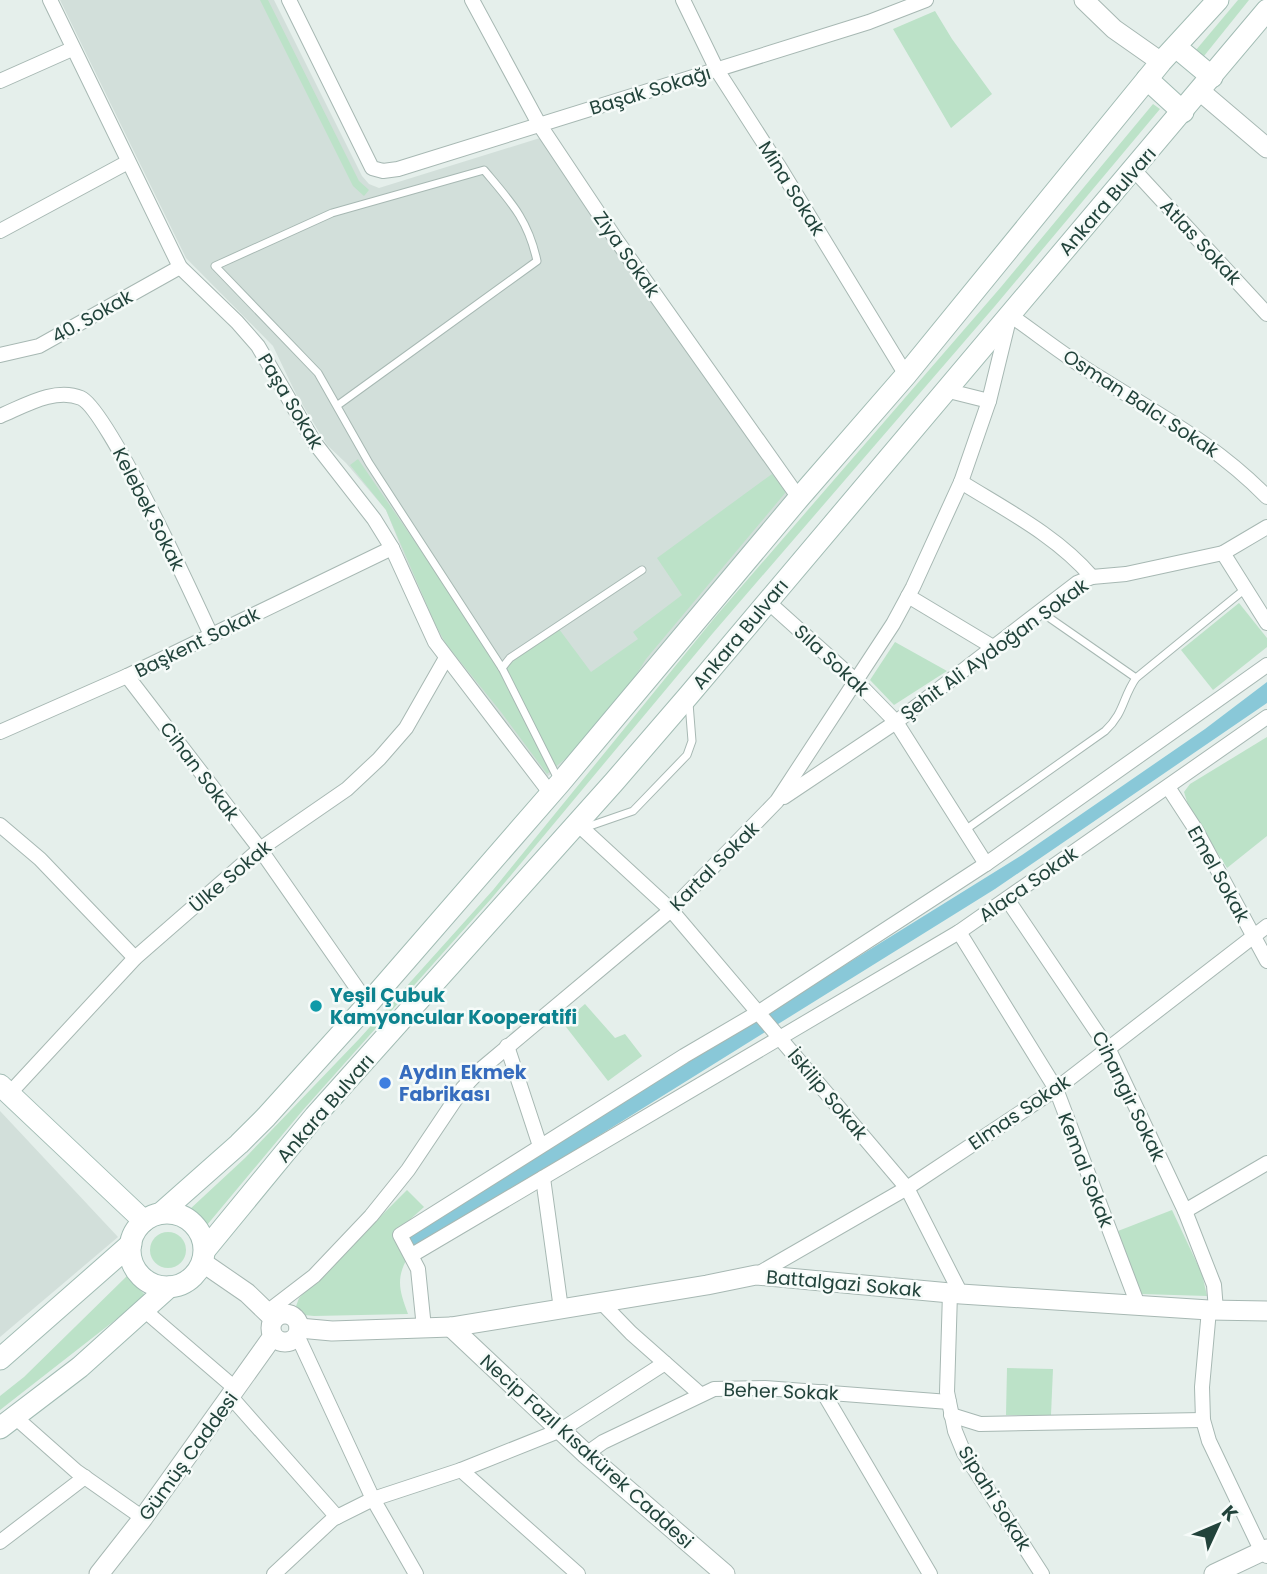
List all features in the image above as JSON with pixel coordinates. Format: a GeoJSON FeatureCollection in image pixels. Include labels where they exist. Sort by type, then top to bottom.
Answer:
{"type":"FeatureCollection","features":[{"type":"Feature","properties":{"kind":"main road","name":"Ankara Bulvarı"},"geometry":{"type":"LineString","coordinates":[[153,1217],[248,1135],[368,1004],[556,788],[799,498],[906,375],[1147,79],[1218,0]]}},
{"type":"Feature","properties":{"kind":"main road","name":"Ankara Bulvarı"},"geometry":{"type":"LineString","coordinates":[[204,1256],[315,1116],[689,695],[1267,10]]}},
{"type":"Feature","properties":{"kind":"main road"},"geometry":{"type":"LineString","coordinates":[[1168,54],[1206,84]]}},
{"type":"Feature","properties":{"kind":"main road"},"geometry":{"type":"LineString","coordinates":[[1147,79],[1183,112]]}},
{"type":"Feature","properties":{"kind":"main road"},"geometry":{"type":"LineString","coordinates":[[4,1090],[153,1217]]}},
{"type":"Feature","properties":{"kind":"main road"},"geometry":{"type":"LineString","coordinates":[[8,1423],[80,1367],[169,1287],[190,1280],[204,1256],[204,1240],[195,1224],[179,1214],[153,1217],[138,1227],[131,1244],[132,1262],[143,1278],[151,1283],[169,1287]]}},
{"type":"Feature","properties":{"kind":"main road"},"geometry":{"type":"LineString","coordinates":[[0,1359],[131,1244]]}},
{"type":"Feature","properties":{"kind":"street","name":"Paşa Sokak"},"geometry":{"type":"LineString","coordinates":[[50,0],[180,267],[258,346],[314,442],[374,519],[392,548],[425,624],[446,658],[556,788]]}},
{"type":"Feature","properties":{"kind":"street","name":"Başak Sokağı"},"geometry":{"type":"LineString","coordinates":[[289,0],[372,168],[383,171],[398,169],[717,70],[869,22],[926,0]]}},
{"type":"Feature","properties":{"kind":"street","name":"Ziya Sokak"},"geometry":{"type":"LineString","coordinates":[[472,0],[539,124],[615,238],[799,498]]}},
{"type":"Feature","properties":{"kind":"street","name":"Mina Sokak"},"geometry":{"type":"LineString","coordinates":[[683,0],[717,70],[906,375]]}},
{"type":"Feature","properties":{"kind":"street"},"geometry":{"type":"LineString","coordinates":[[1084,0],[1114,29],[1168,54]]}},
{"type":"Feature","properties":{"kind":"street"},"geometry":{"type":"LineString","coordinates":[[0,81],[72,49]]}},
{"type":"Feature","properties":{"kind":"street"},"geometry":{"type":"LineString","coordinates":[[1206,84],[1267,148]]}},
{"type":"Feature","properties":{"kind":"street"},"geometry":{"type":"LineString","coordinates":[[0,231],[128,162]]}},
{"type":"Feature","properties":{"kind":"street","name":"Atlas Sokak"},"geometry":{"type":"LineString","coordinates":[[1134,170],[1267,314]]}},
{"type":"Feature","properties":{"kind":"street","name":"40. Sokak"},"geometry":{"type":"LineString","coordinates":[[0,355],[18,352],[50,340],[180,267]]}},
{"type":"Feature","properties":{"kind":"street","name":"Kartal Sokak"},"geometry":{"type":"LineString","coordinates":[[271,1322],[371,1216],[408,1170],[463,1088],[507,1046],[671,910],[778,802],[908,596],[961,482],[989,401],[1010,315]]}},
{"type":"Feature","properties":{"kind":"street","name":"Osman Balcı Sokak"},"geometry":{"type":"LineString","coordinates":[[1010,315],[1101,379],[1208,445],[1267,497]]}},
{"type":"Feature","properties":{"kind":"street"},"geometry":{"type":"LineString","coordinates":[[945,390],[989,401]]}},
{"type":"Feature","properties":{"kind":"street","name":"Kelebek Sokak"},"geometry":{"type":"LineString","coordinates":[[0,416],[56,395],[72,395],[85,399],[111,433],[211,635]]}},
{"type":"Feature","properties":{"kind":"street"},"geometry":{"type":"LineString","coordinates":[[961,482],[1055,542],[1081,563],[1092,577]]}},
{"type":"Feature","properties":{"kind":"street","name":"Şehit Ali Aydoğan Sokak"},"geometry":{"type":"LineString","coordinates":[[778,802],[896,722],[1077,583],[1092,577],[1126,574],[1223,552],[1267,527]]}},
{"type":"Feature","properties":{"kind":"street","name":"Başkent Sokak"},"geometry":{"type":"LineString","coordinates":[[0,732],[127,676],[392,548]]}},
{"type":"Feature","properties":{"kind":"street"},"geometry":{"type":"LineString","coordinates":[[1223,552],[1267,623]]}},
{"type":"Feature","properties":{"kind":"street"},"geometry":{"type":"LineString","coordinates":[[908,596],[993,647]]}},
{"type":"Feature","properties":{"kind":"street","name":"Sıla Sokak"},"geometry":{"type":"LineString","coordinates":[[767,601],[856,681],[896,722],[986,864]]}},
{"type":"Feature","properties":{"kind":"street","name":"Ülke Sokak"},"geometry":{"type":"LineString","coordinates":[[4,1090],[135,958],[260,849],[347,789],[379,759],[406,728],[446,658]]}},
{"type":"Feature","properties":{"kind":"street"},"geometry":{"type":"LineString","coordinates":[[424,1328],[418,1269],[400,1235],[684,1056],[760,1013],[986,864],[1267,664]]}},
{"type":"Feature","properties":{"kind":"street","name":"Cihan Sokak"},"geometry":{"type":"LineString","coordinates":[[127,676],[260,849],[368,1004]]}},
{"type":"Feature","properties":{"kind":"street","name":"Alaca Sokak"},"geometry":{"type":"LineString","coordinates":[[412,1255],[778,1034],[959,932],[1267,717]]}},
{"type":"Feature","properties":{"kind":"street","name":"Emel Sokak"},"geometry":{"type":"LineString","coordinates":[[1168,788],[1196,830],[1267,961]]}},
{"type":"Feature","properties":{"kind":"street"},"geometry":{"type":"LineString","coordinates":[[0,825],[40,859],[135,958]]}},
{"type":"Feature","properties":{"kind":"street","name":"İskilip Sokak"},"geometry":{"type":"LineString","coordinates":[[583,829],[671,910],[907,1188],[956,1294]]}},
{"type":"Feature","properties":{"kind":"street","name":"Cihangir Sokak"},"geometry":{"type":"LineString","coordinates":[[1007,899],[1109,1050],[1185,1211],[1214,1285],[1203,1376],[1203,1420],[1209,1441],[1265,1552]]}},
{"type":"Feature","properties":{"kind":"street","name":"Elmas Sokak"},"geometry":{"type":"LineString","coordinates":[[756,1275],[907,1188],[1056,1089],[1267,926]]}},
{"type":"Feature","properties":{"kind":"street","name":"Kemal Sokak"},"geometry":{"type":"LineString","coordinates":[[959,932],[1056,1089],[1138,1305]]}},
{"type":"Feature","properties":{"kind":"street"},"geometry":{"type":"LineString","coordinates":[[507,1046],[540,1146]]}},
{"type":"Feature","properties":{"kind":"street"},"geometry":{"type":"LineString","coordinates":[[1185,1211],[1267,1163]]}},
{"type":"Feature","properties":{"kind":"street"},"geometry":{"type":"LineString","coordinates":[[543,1178],[561,1309]]}},
{"type":"Feature","properties":{"kind":"street"},"geometry":{"type":"LineString","coordinates":[[204,1256],[247,1293],[271,1322]]}},
{"type":"Feature","properties":{"kind":"street","name":"Battalgazi Sokak"},"geometry":{"type":"LineString","coordinates":[[271,1322],[288,1314],[296,1320],[298,1331],[451,1327],[756,1275],[956,1294],[1267,1311]]}},
{"type":"Feature","properties":{"kind":"street","name":"Sipahi Sokak"},"geometry":{"type":"LineString","coordinates":[[956,1294],[950,1408],[964,1453],[1042,1574]]}},
{"type":"Feature","properties":{"kind":"street"},"geometry":{"type":"LineString","coordinates":[[601,1303],[700,1394]]}},
{"type":"Feature","properties":{"kind":"street"},"geometry":{"type":"LineString","coordinates":[[144,1310],[233,1393],[337,1517]]}},
{"type":"Feature","properties":{"kind":"street","name":"Gümüş Caddesi"},"geometry":{"type":"LineString","coordinates":[[99,1574],[233,1393],[271,1322]]}},
{"type":"Feature","properties":{"kind":"street","name":"Necip Fazıl Kısakürek Caddesi"},"geometry":{"type":"LineString","coordinates":[[451,1327],[586,1454],[725,1574]]}},
{"type":"Feature","properties":{"kind":"street"},"geometry":{"type":"LineString","coordinates":[[298,1331],[373,1499],[416,1574]]}},
{"type":"Feature","properties":{"kind":"street"},"geometry":{"type":"LineString","coordinates":[[274,1574],[337,1517],[373,1499],[461,1470],[561,1430],[665,1363]]}},
{"type":"Feature","properties":{"kind":"street","name":"Beher Sokak"},"geometry":{"type":"LineString","coordinates":[[586,1454],[603,1442],[700,1394],[730,1387],[823,1392],[950,1408],[980,1424],[1203,1420]]}},
{"type":"Feature","properties":{"kind":"street"},"geometry":{"type":"LineString","coordinates":[[823,1392],[930,1574]]}},
{"type":"Feature","properties":{"kind":"street"},"geometry":{"type":"LineString","coordinates":[[8,1423],[143,1518]]}},
{"type":"Feature","properties":{"kind":"street"},"geometry":{"type":"LineString","coordinates":[[461,1470],[578,1574]]}},
{"type":"Feature","properties":{"kind":"street"},"geometry":{"type":"LineString","coordinates":[[0,1542],[85,1477]]}},
{"type":"Feature","properties":{"kind":"street"},"geometry":{"type":"LineString","coordinates":[[1214,1574],[1265,1552]]}},
{"type":"Feature","properties":{"kind":"lane"},"geometry":{"type":"LineString","coordinates":[[338,405],[537,261],[531,235],[513,205],[484,170],[332,213],[215,266],[308,360],[338,405],[369,463],[502,668],[556,788]]}},
{"type":"Feature","properties":{"kind":"lane"},"geometry":{"type":"LineString","coordinates":[[502,668],[510,658],[642,570]]}},
{"type":"Feature","properties":{"kind":"lane"},"geometry":{"type":"LineString","coordinates":[[964,830],[1105,731],[1118,718],[1130,686],[1136,678],[1245,589]]}},
{"type":"Feature","properties":{"kind":"lane"},"geometry":{"type":"LineString","coordinates":[[1040,611],[1136,678]]}},
{"type":"Feature","properties":{"kind":"lane"},"geometry":{"type":"LineString","coordinates":[[583,829],[633,811],[687,755],[692,741],[689,695]]}},
{"type":"Feature","properties":{"kind":"shaded area"},"geometry":{"type":"Polygon","coordinates":[[[60,0],[274,0],[362,176],[369,184],[379,188],[540,138],[791,493],[651,657],[623,700],[590,740],[547,777],[444,644],[432,624],[386,510],[327,445],[296,394],[273,346],[186,258],[60,0]]]}},
{"type":"Feature","properties":{"kind":"shaded area"},"geometry":{"type":"Polygon","coordinates":[[[0,1111],[118,1237],[0,1337],[0,1111]]]}},
{"type":"Feature","properties":{"kind":"green space"},"geometry":{"type":"Polygon","coordinates":[[[260,0],[268,0],[359,181],[369,190],[364,196],[353,186],[260,0]]]}},
{"type":"Feature","properties":{"kind":"green space"},"geometry":{"type":"Polygon","coordinates":[[[1238,0],[1249,0],[1204,56],[1196,50],[1238,0]]]}},
{"type":"Feature","properties":{"kind":"green space"},"geometry":{"type":"Polygon","coordinates":[[[935,11],[992,94],[951,128],[893,29],[935,11]]]}},
{"type":"Feature","properties":{"kind":"green space"},"geometry":{"type":"Polygon","coordinates":[[[1153,104],[1160,109],[995,306],[713,633],[491,899],[303,1110],[207,1225],[189,1210],[245,1158],[360,1038],[493,890],[716,616],[1001,287],[1153,104]]]}},
{"type":"Feature","properties":{"kind":"green space"},"geometry":{"type":"Polygon","coordinates":[[[358,459],[501,667],[559,629],[591,672],[638,639],[633,632],[682,595],[657,558],[772,474],[786,492],[646,659],[618,704],[583,744],[547,774],[446,644],[386,510],[350,465],[358,459]]]}},
{"type":"Feature","properties":{"kind":"green space"},"geometry":{"type":"Polygon","coordinates":[[[1239,603],[1267,638],[1267,647],[1213,690],[1181,650],[1239,603]]]}},
{"type":"Feature","properties":{"kind":"green space"},"geometry":{"type":"Polygon","coordinates":[[[895,642],[947,671],[894,705],[870,680],[895,642]]]}},
{"type":"Feature","properties":{"kind":"green space"},"geometry":{"type":"Polygon","coordinates":[[[1267,737],[1267,836],[1227,868],[1189,808],[1184,792],[1190,784],[1267,737]]]}},
{"type":"Feature","properties":{"kind":"green space"},"geometry":{"type":"Polygon","coordinates":[[[585,1004],[615,1038],[625,1034],[642,1056],[608,1081],[563,1023],[585,1004]]]}},
{"type":"Feature","properties":{"kind":"green space"},"geometry":{"type":"Polygon","coordinates":[[[407,1190],[424,1207],[395,1233],[408,1257],[401,1272],[400,1286],[408,1314],[314,1316],[304,1315],[295,1309],[299,1298],[407,1190]]]}},
{"type":"Feature","properties":{"kind":"green space"},"geometry":{"type":"Polygon","coordinates":[[[1172,1210],[1202,1274],[1207,1296],[1141,1294],[1118,1231],[1172,1210]]]}},
{"type":"Feature","properties":{"kind":"green space"},"geometry":{"type":"Polygon","coordinates":[[[168,1232],[181,1237],[186,1250],[181,1263],[168,1268],[155,1263],[150,1250],[155,1237],[168,1232]]]}},
{"type":"Feature","properties":{"kind":"green space"},"geometry":{"type":"Polygon","coordinates":[[[127,1276],[146,1296],[0,1410],[0,1396],[24,1377],[127,1276]]]}},
{"type":"Feature","properties":{"kind":"green space"},"geometry":{"type":"Polygon","coordinates":[[[1007,1368],[1053,1369],[1051,1415],[1006,1415],[1007,1368]]]}},
{"type":"Feature","properties":{"kind":"water"},"geometry":{"type":"Polygon","coordinates":[[[1267,682],[1267,703],[995,889],[412,1252],[405,1238],[1022,855],[1205,729],[1267,682]]]}},
{"type":"Feature","properties":{"kind":"place","name":"Yeşil Çubuk Kamyoncular Kooperatifi"},"geometry":{"type":"Point","coordinates":[316,1006]}},
{"type":"Feature","properties":{"kind":"place","name":"Aydın Ekmek Fabrikası"},"geometry":{"type":"Point","coordinates":[385,1083]}}]}
